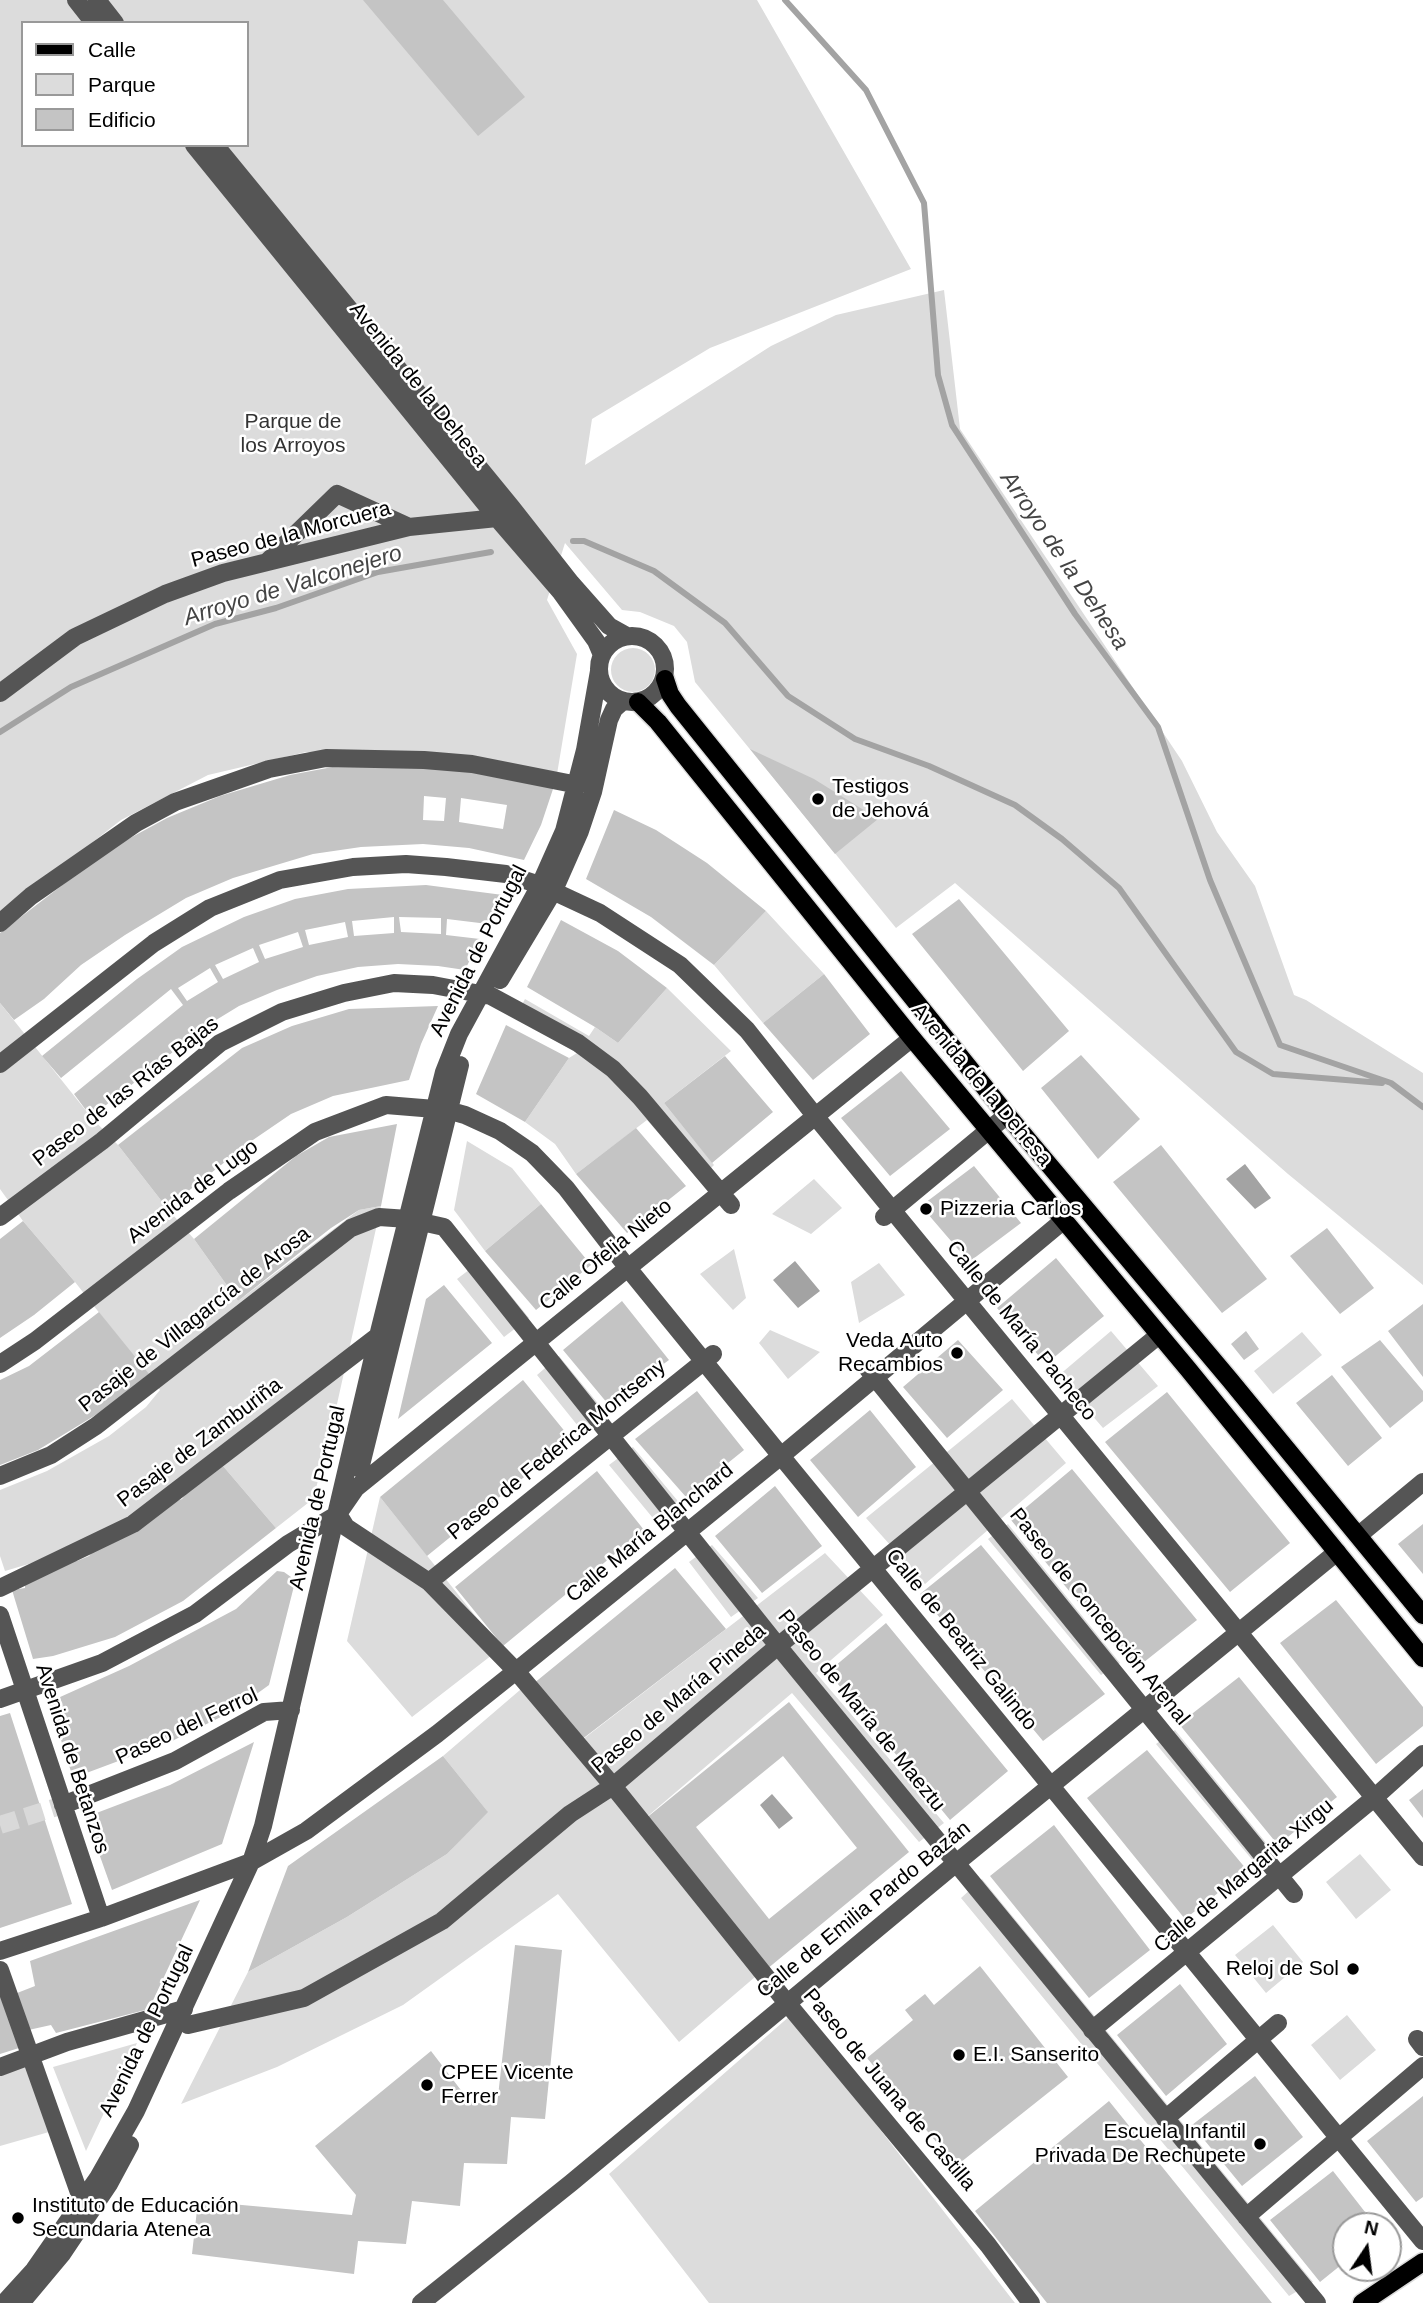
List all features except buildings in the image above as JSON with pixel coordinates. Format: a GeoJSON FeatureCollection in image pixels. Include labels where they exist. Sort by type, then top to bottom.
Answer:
{"type":"FeatureCollection","features":[{"type":"Feature","properties":{"kind":"main road","name":"Avenida de la Dehesa"},"geometry":{"type":"LineString","coordinates":[[664,679],[678,706],[1007,1115],[1423,1615]]}},
{"type":"Feature","properties":{"kind":"main road","name":"Avenida de la Dehesa"},"geometry":{"type":"LineString","coordinates":[[630,701],[658,722],[912,1038],[1423,1658]]}},
{"type":"Feature","properties":{"kind":"main road"},"geometry":{"type":"LineString","coordinates":[[1362,2303],[1423,2262]]}},
{"type":"Feature","properties":{"kind":"street"},"geometry":{"type":"LineString","coordinates":[[76,0],[92,21]]}},
{"type":"Feature","properties":{"kind":"street"},"geometry":{"type":"LineString","coordinates":[[97,0],[113,21]]}},
{"type":"Feature","properties":{"kind":"street","name":"Avenida de la Dehesa"},"geometry":{"type":"LineString","coordinates":[[196,147],[560,592],[596,641],[606,690],[630,701]]}},
{"type":"Feature","properties":{"kind":"street","name":"Avenida de la Dehesa"},"geometry":{"type":"LineString","coordinates":[[217,147],[571,583],[609,625],[628,636],[649,640],[657,647],[666,668],[664,679]]}},
{"type":"Feature","properties":{"kind":"street"},"geometry":{"type":"LineString","coordinates":[[268,562],[337,494],[409,527]]}},
{"type":"Feature","properties":{"kind":"street","name":"Paseo de la Morcuera"},"geometry":{"type":"LineString","coordinates":[[0,693],[75,637],[165,594],[223,573],[409,527],[497,518]]}},
{"type":"Feature","properties":{"kind":"street"},"geometry":{"type":"LineString","coordinates":[[601,663],[613,642],[628,636]]}},
{"type":"Feature","properties":{"kind":"street","name":"Avenida de Portugal"},"geometry":{"type":"LineString","coordinates":[[547,887],[578,785],[601,663]]}},
{"type":"Feature","properties":{"kind":"street"},"geometry":{"type":"LineString","coordinates":[[630,701],[655,694],[664,679]]}},
{"type":"Feature","properties":{"kind":"street","name":"Avenida de Portugal"},"geometry":{"type":"LineString","coordinates":[[356,1488],[441,1109],[449,1059],[580,831],[593,792],[609,720],[614,709],[630,701]]}},
{"type":"Feature","properties":{"kind":"street"},"geometry":{"type":"LineString","coordinates":[[0,923],[31,896],[136,823],[175,802],[270,769],[326,758],[424,760],[472,764],[578,785]]}},
{"type":"Feature","properties":{"kind":"street","name":"Calle de María Pacheco"},"geometry":{"type":"LineString","coordinates":[[0,1064],[154,943],[210,908],[280,880],[353,867],[406,864],[506,874],[547,887],[600,913],[680,965],[747,1030],[888,1213],[967,1301],[1423,1857]]}},
{"type":"Feature","properties":{"kind":"street","name":"Paseo de las Rías Bajas"},"geometry":{"type":"LineString","coordinates":[[0,1217],[102,1141],[220,1043],[282,1012],[344,993],[394,983],[433,985],[486,994],[578,1043],[613,1069],[640,1097],[725,1198]]}},
{"type":"Feature","properties":{"kind":"street","name":"Calle Ofelia Nieto"},"geometry":{"type":"LineString","coordinates":[[342,1521],[356,1488],[627,1267],[725,1198],[814,1115],[912,1038]]}},
{"type":"Feature","properties":{"kind":"street","name":"Avenida de Lugo"},"geometry":{"type":"LineString","coordinates":[[0,1364],[36,1341],[229,1191],[315,1132],[386,1105],[441,1109]]}},
{"type":"Feature","properties":{"kind":"street","name":"Calle de Beatriz Galindo"},"geometry":{"type":"LineString","coordinates":[[441,1109],[465,1115],[500,1131],[532,1153],[566,1188],[627,1267],[708,1358],[780,1456],[1423,2241]]}},
{"type":"Feature","properties":{"kind":"street"},"geometry":{"type":"LineString","coordinates":[[888,1213],[1007,1115]]}},
{"type":"Feature","properties":{"kind":"street","name":"Pasaje de Villagarcía de Arosa"},"geometry":{"type":"LineString","coordinates":[[0,1476],[51,1455],[96,1426],[351,1228],[379,1217],[414,1220]]}},
{"type":"Feature","properties":{"kind":"street","name":"Avenida de Portugal"},"geometry":{"type":"LineString","coordinates":[[28,2299],[109,2184],[148,2112],[186,2017],[275,1826],[342,1521],[378,1336],[414,1220]]}},
{"type":"Feature","properties":{"kind":"street","name":"Paseo de María de Maeztu"},"geometry":{"type":"LineString","coordinates":[[414,1220],[444,1227],[778,1646],[1317,2303]]}},
{"type":"Feature","properties":{"kind":"street","name":"Calle María Blanchard"},"geometry":{"type":"LineString","coordinates":[[0,1951],[101,1918],[258,1858],[317,1823],[437,1734],[688,1533],[780,1456],[871,1373],[967,1301],[1064,1220]]}},
{"type":"Feature","properties":{"kind":"street","name":"Paseo de María Pineda"},"geometry":{"type":"LineString","coordinates":[[0,2067],[67,2042],[186,2017],[304,1998],[442,1921],[570,1814],[613,1786],[778,1646],[1159,1335]]}},
{"type":"Feature","properties":{"kind":"street","name":"Pasaje de Zamburiña"},"geometry":{"type":"LineString","coordinates":[[0,1588],[133,1524],[378,1336]]}},
{"type":"Feature","properties":{"kind":"street","name":"Paseo de Federica Montseny"},"geometry":{"type":"LineString","coordinates":[[429,1582],[708,1358]]}},
{"type":"Feature","properties":{"kind":"street","name":"Paseo de Concepción Arenal"},"geometry":{"type":"LineString","coordinates":[[871,1373],[1294,1894]]}},
{"type":"Feature","properties":{"kind":"street"},"geometry":{"type":"LineString","coordinates":[[1359,1535],[1423,1482]]}},
{"type":"Feature","properties":{"kind":"street"},"geometry":{"type":"LineString","coordinates":[[0,1699],[102,1663],[195,1614],[288,1544],[342,1521]]}},
{"type":"Feature","properties":{"kind":"street","name":"Avenida de Portugal"},"geometry":{"type":"LineString","coordinates":[[258,1858],[291,1710],[342,1521]]}},
{"type":"Feature","properties":{"kind":"street","name":"Paseo de Juana de Castilla"},"geometry":{"type":"LineString","coordinates":[[342,1521],[429,1582],[516,1671],[988,2245],[1031,2303]]}},
{"type":"Feature","properties":{"kind":"street","name":"Calle de Emilia Pardo Bazán"},"geometry":{"type":"LineString","coordinates":[[421,2303],[603,2157],[955,1864],[1337,1552]]}},
{"type":"Feature","properties":{"kind":"street","name":"Avenida de Betanzos"},"geometry":{"type":"LineString","coordinates":[[0,1615],[101,1918]]}},
{"type":"Feature","properties":{"kind":"street","name":"Paseo del Ferrol"},"geometry":{"type":"LineString","coordinates":[[64,1805],[176,1761],[264,1712],[291,1710]]}},
{"type":"Feature","properties":{"kind":"street","name":"Calle de Margarita Xirgu"},"geometry":{"type":"LineString","coordinates":[[1091,2030],[1423,1755]]}},
{"type":"Feature","properties":{"kind":"street"},"geometry":{"type":"LineString","coordinates":[[0,1970],[82,2201]]}},
{"type":"Feature","properties":{"kind":"street","name":"Avenida de Portugal"},"geometry":{"type":"LineString","coordinates":[[4,2303],[34,2270],[97,2178],[136,2112],[186,2017]]}},
{"type":"Feature","properties":{"kind":"street"},"geometry":{"type":"LineString","coordinates":[[1165,2119],[1278,2023]]}},
{"type":"Feature","properties":{"kind":"street"},"geometry":{"type":"LineString","coordinates":[[1246,2217],[1423,2066]]}},
{"type":"Feature","properties":{"kind":"green space","name":"Parque de los Arroyos"},"geometry":{"type":"Polygon","coordinates":[[[0,0],[757,0],[911,269],[710,348],[592,419],[585,465],[771,346],[836,315],[944,290],[960,429],[1182,761],[1217,832],[1255,886],[1294,995],[1423,1073],[1423,1285],[1288,1174],[955,883],[896,928],[695,682],[687,642],[674,626],[640,612],[622,610],[565,543],[547,600],[577,654],[557,774],[420,754],[306,752],[208,775],[121,820],[0,915],[0,0]]]}},
{"type":"Feature","properties":{"kind":"green space"},"geometry":{"type":"Polygon","coordinates":[[[633,648],[642,649],[649,654],[654,661],[654,679],[649,686],[642,691],[633,692],[624,691],[617,686],[612,679],[611,670],[612,661],[617,654],[624,649],[633,648]]]}},
{"type":"Feature","properties":{"kind":"green space"},"geometry":{"type":"Polygon","coordinates":[[[766,911],[824,974],[763,1023],[714,965],[766,911]]]}},
{"type":"Feature","properties":{"kind":"green space"},"geometry":{"type":"Polygon","coordinates":[[[667,988],[731,1051],[664,1103],[714,1165],[699,1180],[647,1120],[576,1174],[555,1144],[525,1122],[569,1058],[577,1053],[515,1018],[525,999],[589,1036],[595,1027],[618,1043],[667,988]]]}},
{"type":"Feature","properties":{"kind":"green space"},"geometry":{"type":"Polygon","coordinates":[[[0,1003],[194,1239],[238,1301],[359,1210],[381,1206],[329,1440],[313,1499],[276,1528],[223,1466],[78,1544],[5,1571],[0,1556],[0,1490],[47,1471],[109,1436],[146,1407],[160,1390],[0,1189],[0,1003]]]}},
{"type":"Feature","properties":{"kind":"green space"},"geometry":{"type":"Polygon","coordinates":[[[467,1141],[512,1168],[541,1204],[485,1251],[454,1210],[467,1141]]]}},
{"type":"Feature","properties":{"kind":"green space"},"geometry":{"type":"Polygon","coordinates":[[[814,1179],[842,1208],[811,1234],[772,1214],[814,1179]]]}},
{"type":"Feature","properties":{"kind":"green space"},"geometry":{"type":"Polygon","coordinates":[[[734,1249],[746,1298],[733,1310],[700,1274],[734,1249]]]}},
{"type":"Feature","properties":{"kind":"green space"},"geometry":{"type":"Polygon","coordinates":[[[482,1260],[529,1318],[504,1337],[457,1279],[482,1260]]]}},
{"type":"Feature","properties":{"kind":"green space"},"geometry":{"type":"Polygon","coordinates":[[[879,1263],[905,1295],[859,1323],[851,1282],[879,1263]]]}},
{"type":"Feature","properties":{"kind":"green space"},"geometry":{"type":"Polygon","coordinates":[[[770,1330],[820,1352],[788,1379],[759,1343],[770,1330]]]}},
{"type":"Feature","properties":{"kind":"green space"},"geometry":{"type":"Polygon","coordinates":[[[1111,1331],[1158,1386],[1103,1428],[1058,1376],[1111,1331]]]}},
{"type":"Feature","properties":{"kind":"green space"},"geometry":{"type":"Polygon","coordinates":[[[1302,1332],[1322,1355],[1273,1394],[1254,1371],[1302,1332]]]}},
{"type":"Feature","properties":{"kind":"green space"},"geometry":{"type":"Polygon","coordinates":[[[559,1356],[605,1412],[582,1431],[537,1375],[559,1356]]]}},
{"type":"Feature","properties":{"kind":"green space"},"geometry":{"type":"Polygon","coordinates":[[[1012,1399],[1066,1463],[925,1584],[866,1518],[1012,1399]]]}},
{"type":"Feature","properties":{"kind":"green space"},"geometry":{"type":"Polygon","coordinates":[[[633,1447],[682,1506],[657,1523],[609,1465],[633,1447]]]}},
{"type":"Feature","properties":{"kind":"green space"},"geometry":{"type":"Polygon","coordinates":[[[380,1497],[501,1648],[412,1717],[347,1641],[380,1497]]]}},
{"type":"Feature","properties":{"kind":"green space"},"geometry":{"type":"Polygon","coordinates":[[[1008,1524],[1120,1663],[1101,1675],[988,1539],[1008,1524]]]}},
{"type":"Feature","properties":{"kind":"green space"},"geometry":{"type":"Polygon","coordinates":[[[712,1545],[758,1598],[731,1617],[689,1562],[712,1545]]]}},
{"type":"Feature","properties":{"kind":"green space"},"geometry":{"type":"Polygon","coordinates":[[[825,1553],[883,1615],[816,1673],[944,1823],[919,1842],[792,1693],[642,1821],[762,1971],[679,2042],[558,1894],[403,2005],[277,2067],[181,2104],[248,1972],[347,1917],[447,1854],[487,1811],[443,1756],[527,1684],[578,1743],[825,1553]]]}},
{"type":"Feature","properties":{"kind":"green space"},"geometry":{"type":"Polygon","coordinates":[[[1175,1730],[1271,1849],[1254,1862],[1156,1744],[1175,1730]]]}},
{"type":"Feature","properties":{"kind":"green space"},"geometry":{"type":"Polygon","coordinates":[[[1360,1854],[1391,1890],[1356,1919],[1326,1882],[1360,1854]]]}},
{"type":"Feature","properties":{"kind":"green space"},"geometry":{"type":"Polygon","coordinates":[[[982,1879],[1313,2282],[1289,2296],[961,1898],[982,1879]]]}},
{"type":"Feature","properties":{"kind":"green space"},"geometry":{"type":"Polygon","coordinates":[[[1273,1925],[1303,1962],[1266,1993],[1235,1955],[1273,1925]]]}},
{"type":"Feature","properties":{"kind":"green space"},"geometry":{"type":"Polygon","coordinates":[[[791,2015],[1015,2303],[709,2303],[609,2174],[791,2015]]]}},
{"type":"Feature","properties":{"kind":"green space"},"geometry":{"type":"Polygon","coordinates":[[[1347,2015],[1376,2050],[1340,2080],[1311,2045],[1347,2015]]]}},
{"type":"Feature","properties":{"kind":"green space"},"geometry":{"type":"Polygon","coordinates":[[[137,2043],[86,2151],[53,2067],[137,2043]]]}},
{"type":"Feature","properties":{"kind":"green space"},"geometry":{"type":"Polygon","coordinates":[[[32,2063],[49,2132],[0,2146],[0,2076],[32,2063]]]}},
{"type":"Feature","properties":{"kind":"shaded area"},"geometry":{"type":"Polygon","coordinates":[[[1245,1164],[1271,1198],[1255,1209],[1226,1179],[1245,1164]]]}},
{"type":"Feature","properties":{"kind":"shaded area"},"geometry":{"type":"Polygon","coordinates":[[[795,1261],[820,1291],[798,1308],[773,1280],[795,1261]]]}},
{"type":"Feature","properties":{"kind":"shaded area"},"geometry":{"type":"Polygon","coordinates":[[[772,1794],[793,1818],[779,1829],[760,1805],[772,1794]]]}},
{"type":"Feature","properties":{"kind":"waterway","name":"Arroyo de la Dehesa"},"geometry":{"type":"LineString","coordinates":[[785,0],[866,90],[924,203],[938,375],[952,425],[1075,614],[1158,727],[1210,880],[1280,1045],[1391,1083],[1423,1107]]}},
{"type":"Feature","properties":{"kind":"waterway","name":"Arroyo de Valconejero"},"geometry":{"type":"LineString","coordinates":[[573,541],[584,541],[654,571],[725,623],[788,696],[855,739],[929,766],[1015,805],[1062,839],[1119,888],[1236,1052],[1273,1074],[1382,1083]]}},
{"type":"Feature","properties":{"kind":"waterway","name":"Arroyo de Valconejero"},"geometry":{"type":"LineString","coordinates":[[0,732],[71,687],[215,624],[276,608],[378,572],[491,552]]}},
{"type":"Feature","properties":{"kind":"tunnel"},"geometry":{"type":"LineString","coordinates":[[0,1825],[63,1805]]}},
{"type":"Feature","properties":{"kind":"place","name":"Testigos de Jehová"},"geometry":{"type":"Point","coordinates":[818,799]}},
{"type":"Feature","properties":{"kind":"place","name":"Pizzeria Carlos"},"geometry":{"type":"Point","coordinates":[926,1209]}},
{"type":"Feature","properties":{"kind":"place","name":"Veda Auto Recambios"},"geometry":{"type":"Point","coordinates":[957,1353]}},
{"type":"Feature","properties":{"kind":"place","name":"Reloj de Sol"},"geometry":{"type":"Point","coordinates":[1353,1969]}},
{"type":"Feature","properties":{"kind":"place","name":"E.I. Sanserito"},"geometry":{"type":"Point","coordinates":[959,2055]}},
{"type":"Feature","properties":{"kind":"place","name":"CPEE Vicente Ferrer"},"geometry":{"type":"Point","coordinates":[427,2085]}},
{"type":"Feature","properties":{"kind":"place","name":"Escuela Infantil Privada De Rechupete"},"geometry":{"type":"Point","coordinates":[1260,2144]}},
{"type":"Feature","properties":{"kind":"place","name":"Instituto de Educación Secundaria Atenea"},"geometry":{"type":"Point","coordinates":[18,2218]}}]}
